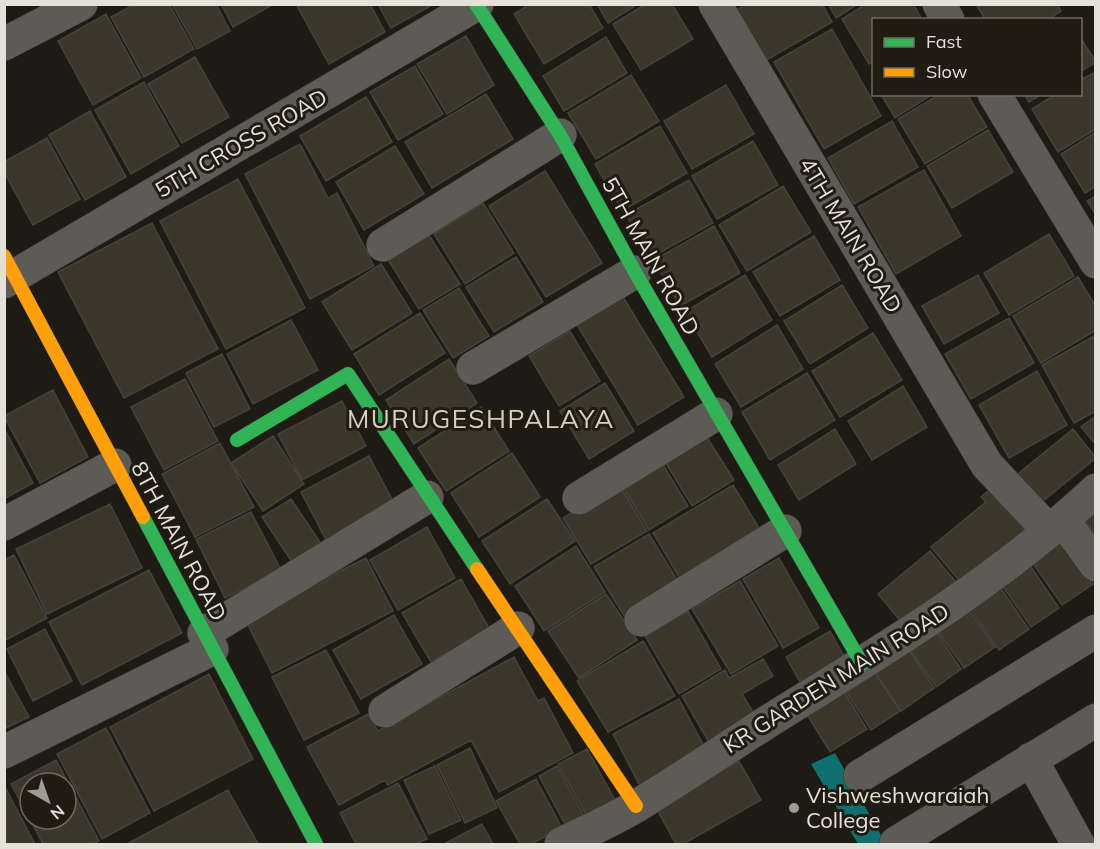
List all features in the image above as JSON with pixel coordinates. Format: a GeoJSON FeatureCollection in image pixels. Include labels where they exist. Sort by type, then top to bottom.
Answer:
{"type":"FeatureCollection","features":[{"type":"Feature","properties":{"kind":"street"},"geometry":{"type":"LineString","coordinates":[[4,44],[81,4]]}},
{"type":"Feature","properties":{"kind":"street","name":"4TH MAIN ROAD"},"geometry":{"type":"LineString","coordinates":[[715,4],[987,465],[1056,526],[1095,565]]}},
{"type":"Feature","properties":{"kind":"street"},"geometry":{"type":"LineString","coordinates":[[939,4],[947,18]]}},
{"type":"Feature","properties":{"kind":"street","name":"5TH MAIN ROAD"},"geometry":{"type":"LineString","coordinates":[[476,5],[560,135],[716,414],[862,664]]}},
{"type":"Feature","properties":{"kind":"street","name":"5TH CROSS ROAD"},"geometry":{"type":"LineString","coordinates":[[8,271],[476,5]]}},
{"type":"Feature","properties":{"kind":"street"},"geometry":{"type":"LineString","coordinates":[[995,96],[1095,262]]}},
{"type":"Feature","properties":{"kind":"street"},"geometry":{"type":"LineString","coordinates":[[383,245],[560,135]]}},
{"type":"Feature","properties":{"kind":"street","name":"8TH MAIN ROAD"},"geometry":{"type":"LineString","coordinates":[[8,271],[115,465],[316,844]]}},
{"type":"Feature","properties":{"kind":"street"},"geometry":{"type":"LineString","coordinates":[[473,368],[635,272]]}},
{"type":"Feature","properties":{"kind":"street"},"geometry":{"type":"LineString","coordinates":[[237,440],[348,374],[636,806]]}},
{"type":"Feature","properties":{"kind":"street"},"geometry":{"type":"LineString","coordinates":[[579,498],[716,414]]}},
{"type":"Feature","properties":{"kind":"street"},"geometry":{"type":"LineString","coordinates":[[4,524],[115,465]]}},
{"type":"Feature","properties":{"kind":"street","name":"KR GARDEN MAIN ROAD"},"geometry":{"type":"LineString","coordinates":[[561,844],[636,806],[702,762],[862,664],[977,588],[1056,526],[1095,490]]}},
{"type":"Feature","properties":{"kind":"street"},"geometry":{"type":"LineString","coordinates":[[4,752],[208,641],[428,497]]}},
{"type":"Feature","properties":{"kind":"street"},"geometry":{"type":"LineString","coordinates":[[641,620],[785,531]]}},
{"type":"Feature","properties":{"kind":"street"},"geometry":{"type":"LineString","coordinates":[[385,711],[518,627]]}},
{"type":"Feature","properties":{"kind":"street"},"geometry":{"type":"LineString","coordinates":[[860,776],[1095,631]]}},
{"type":"Feature","properties":{"kind":"street"},"geometry":{"type":"LineString","coordinates":[[896,843],[1095,720]]}},
{"type":"Feature","properties":{"kind":"street"},"geometry":{"type":"LineString","coordinates":[[1031,759],[1068,841]]}},
{"type":"Feature","properties":{"kind":"water"},"geometry":{"type":"Polygon","coordinates":[[[835,753],[886,844],[858,844],[811,764],[835,753]]]}},
{"type":"Feature","properties":{"kind":"building"},"geometry":{"type":"Polygon","coordinates":[[[135,4],[169,4],[194,49],[144,77],[111,17],[135,4]]]}},
{"type":"Feature","properties":{"kind":"building"},"geometry":{"type":"Polygon","coordinates":[[[176,4],[216,4],[230,31],[197,49],[173,6],[176,4]]]}},
{"type":"Feature","properties":{"kind":"building"},"geometry":{"type":"Polygon","coordinates":[[[221,4],[274,4],[233,27],[221,4]]]}},
{"type":"Feature","properties":{"kind":"building"},"geometry":{"type":"Polygon","coordinates":[[[296,4],[370,4],[385,32],[329,64],[296,4]]]}},
{"type":"Feature","properties":{"kind":"building"},"geometry":{"type":"Polygon","coordinates":[[[378,4],[434,4],[391,28],[378,4]]]}},
{"type":"Feature","properties":{"kind":"building"},"geometry":{"type":"Polygon","coordinates":[[[530,4],[589,4],[603,28],[544,64],[514,14],[530,4]]]}},
{"type":"Feature","properties":{"kind":"building"},"geometry":{"type":"Polygon","coordinates":[[[597,4],[638,4],[608,23],[597,4]]]}},
{"type":"Feature","properties":{"kind":"building"},"geometry":{"type":"Polygon","coordinates":[[[646,4],[672,4],[693,39],[641,70],[613,24],[646,4]]]}},
{"type":"Feature","properties":{"kind":"building"},"geometry":{"type":"Polygon","coordinates":[[[746,4],[822,4],[832,22],[765,61],[737,10],[746,4]]]}},
{"type":"Feature","properties":{"kind":"building"},"geometry":{"type":"Polygon","coordinates":[[[828,4],[858,4],[836,18],[828,4]]]}},
{"type":"Feature","properties":{"kind":"building"},"geometry":{"type":"Polygon","coordinates":[[[866,4],[913,4],[921,18],[872,18],[872,62],[869,64],[842,19],[866,4]]]}},
{"type":"Feature","properties":{"kind":"building"},"geometry":{"type":"Polygon","coordinates":[[[979,4],[1057,4],[1061,11],[1051,18],[985,18],[977,6],[979,4]]]}},
{"type":"Feature","properties":{"kind":"building"},"geometry":{"type":"Polygon","coordinates":[[[106,14],[141,78],[93,105],[58,41],[106,14]]]}},
{"type":"Feature","properties":{"kind":"building"},"geometry":{"type":"Polygon","coordinates":[[[832,29],[881,116],[824,149],[774,62],[832,29]]]}},
{"type":"Feature","properties":{"kind":"building"},"geometry":{"type":"Polygon","coordinates":[[[466,36],[494,85],[447,114],[417,64],[466,36]]]}},
{"type":"Feature","properties":{"kind":"building"},"geometry":{"type":"Polygon","coordinates":[[[606,37],[627,73],[564,111],[543,76],[606,37]]]}},
{"type":"Feature","properties":{"kind":"building"},"geometry":{"type":"Polygon","coordinates":[[[1082,40],[1096,62],[1082,71],[1082,40]]]}},
{"type":"Feature","properties":{"kind":"building"},"geometry":{"type":"Polygon","coordinates":[[[195,57],[229,117],[182,143],[148,84],[195,57]]]}},
{"type":"Feature","properties":{"kind":"building"},"geometry":{"type":"Polygon","coordinates":[[[415,66],[443,114],[398,140],[370,92],[415,66]]]}},
{"type":"Feature","properties":{"kind":"building"},"geometry":{"type":"Polygon","coordinates":[[[1096,72],[1096,129],[1058,152],[1032,109],[1053,96],[1082,96],[1082,79],[1096,72]]]}},
{"type":"Feature","properties":{"kind":"building"},"geometry":{"type":"Polygon","coordinates":[[[631,75],[659,121],[596,159],[568,113],[631,75]]]}},
{"type":"Feature","properties":{"kind":"building"},"geometry":{"type":"Polygon","coordinates":[[[144,82],[179,146],[131,174],[95,110],[144,82]]]}},
{"type":"Feature","properties":{"kind":"building"},"geometry":{"type":"Polygon","coordinates":[[[726,85],[754,134],[692,169],[664,121],[726,85]]]}},
{"type":"Feature","properties":{"kind":"building"},"geometry":{"type":"Polygon","coordinates":[[[486,94],[513,139],[432,188],[405,142],[486,94]]]}},
{"type":"Feature","properties":{"kind":"building"},"geometry":{"type":"Polygon","coordinates":[[[882,96],[930,96],[895,118],[882,96]]]}},
{"type":"Feature","properties":{"kind":"building"},"geometry":{"type":"Polygon","coordinates":[[[937,96],[968,96],[987,127],[925,164],[898,119],[937,96]]]}},
{"type":"Feature","properties":{"kind":"building"},"geometry":{"type":"Polygon","coordinates":[[[1025,96],[1039,96],[1029,102],[1025,96]]]}},
{"type":"Feature","properties":{"kind":"building"},"geometry":{"type":"Polygon","coordinates":[[[366,97],[392,142],[326,181],[300,136],[366,97]]]}},
{"type":"Feature","properties":{"kind":"building"},"geometry":{"type":"Polygon","coordinates":[[[90,111],[126,177],[85,200],[49,135],[90,111]]]}},
{"type":"Feature","properties":{"kind":"building"},"geometry":{"type":"Polygon","coordinates":[[[892,121],[918,167],[854,204],[828,158],[892,121]]]}},
{"type":"Feature","properties":{"kind":"building"},"geometry":{"type":"Polygon","coordinates":[[[660,126],[687,173],[622,211],[595,164],[660,126]]]}},
{"type":"Feature","properties":{"kind":"building"},"geometry":{"type":"Polygon","coordinates":[[[988,130],[1013,172],[952,208],[927,166],[988,130]]]}},
{"type":"Feature","properties":{"kind":"building"},"geometry":{"type":"Polygon","coordinates":[[[1096,132],[1096,186],[1085,193],[1061,154],[1096,132]]]}},
{"type":"Feature","properties":{"kind":"building"},"geometry":{"type":"Polygon","coordinates":[[[47,138],[80,199],[33,225],[4,172],[4,162],[47,138]]]}},
{"type":"Feature","properties":{"kind":"building"},"geometry":{"type":"Polygon","coordinates":[[[753,141],[778,185],[717,219],[692,176],[753,141]]]}},
{"type":"Feature","properties":{"kind":"building"},"geometry":{"type":"Polygon","coordinates":[[[300,144],[328,198],[337,193],[374,266],[310,299],[245,174],[300,144]]]}},
{"type":"Feature","properties":{"kind":"building"},"geometry":{"type":"Polygon","coordinates":[[[395,146],[424,194],[364,230],[336,182],[395,146]]]}},
{"type":"Feature","properties":{"kind":"building"},"geometry":{"type":"Polygon","coordinates":[[[924,170],[961,236],[896,274],[858,207],[924,170]]]}},
{"type":"Feature","properties":{"kind":"building"},"geometry":{"type":"Polygon","coordinates":[[[545,171],[602,263],[546,297],[489,206],[545,171]]]}},
{"type":"Feature","properties":{"kind":"building"},"geometry":{"type":"Polygon","coordinates":[[[238,179],[305,308],[226,349],[160,221],[238,179]]]}},
{"type":"Feature","properties":{"kind":"building"},"geometry":{"type":"Polygon","coordinates":[[[689,180],[713,223],[650,258],[626,215],[689,180]]]}},
{"type":"Feature","properties":{"kind":"building"},"geometry":{"type":"Polygon","coordinates":[[[783,186],[811,232],[747,271],[719,225],[783,186]]]}},
{"type":"Feature","properties":{"kind":"building"},"geometry":{"type":"Polygon","coordinates":[[[1096,196],[1096,215],[1087,201],[1096,196]]]}},
{"type":"Feature","properties":{"kind":"building"},"geometry":{"type":"Polygon","coordinates":[[[483,203],[514,253],[465,284],[434,234],[483,203]]]}},
{"type":"Feature","properties":{"kind":"building"},"geometry":{"type":"Polygon","coordinates":[[[152,223],[218,349],[124,398],[58,272],[152,223]]]}},
{"type":"Feature","properties":{"kind":"building"},"geometry":{"type":"Polygon","coordinates":[[[714,226],[740,273],[680,306],[654,260],[714,226]]]}},
{"type":"Feature","properties":{"kind":"building"},"geometry":{"type":"Polygon","coordinates":[[[1049,234],[1074,276],[1009,315],[984,273],[1049,234]]]}},
{"type":"Feature","properties":{"kind":"building"},"geometry":{"type":"Polygon","coordinates":[[[429,235],[460,284],[419,309],[388,260],[429,235]]]}},
{"type":"Feature","properties":{"kind":"building"},"geometry":{"type":"Polygon","coordinates":[[[814,236],[840,280],[780,316],[753,272],[814,236]]]}},
{"type":"Feature","properties":{"kind":"building"},"geometry":{"type":"Polygon","coordinates":[[[516,257],[543,302],[494,332],[466,287],[516,257]]]}},
{"type":"Feature","properties":{"kind":"building"},"geometry":{"type":"Polygon","coordinates":[[[381,264],[412,313],[352,350],[322,302],[381,264]]]}},
{"type":"Feature","properties":{"kind":"building"},"geometry":{"type":"Polygon","coordinates":[[[745,275],[772,320],[712,357],[685,312],[745,275]]]}},
{"type":"Feature","properties":{"kind":"building"},"geometry":{"type":"Polygon","coordinates":[[[978,275],[999,313],[944,344],[922,306],[978,275]]]}},
{"type":"Feature","properties":{"kind":"building"},"geometry":{"type":"Polygon","coordinates":[[[1078,277],[1096,307],[1096,330],[1041,363],[1013,316],[1078,277]]]}},
{"type":"Feature","properties":{"kind":"building"},"geometry":{"type":"Polygon","coordinates":[[[842,285],[868,328],[810,364],[784,321],[842,285]]]}},
{"type":"Feature","properties":{"kind":"building"},"geometry":{"type":"Polygon","coordinates":[[[459,288],[489,336],[453,358],[423,310],[459,288]]]}},
{"type":"Feature","properties":{"kind":"building"},"geometry":{"type":"Polygon","coordinates":[[[623,297],[684,397],[638,425],[577,325],[623,297]]]}},
{"type":"Feature","properties":{"kind":"building"},"geometry":{"type":"Polygon","coordinates":[[[420,313],[445,353],[379,395],[354,354],[420,313]]]}},
{"type":"Feature","properties":{"kind":"building"},"geometry":{"type":"Polygon","coordinates":[[[1009,318],[1034,363],[971,399],[945,354],[1009,318]]]}},
{"type":"Feature","properties":{"kind":"building"},"geometry":{"type":"Polygon","coordinates":[[[291,320],[318,370],[253,404],[227,354],[291,320]]]}},
{"type":"Feature","properties":{"kind":"building"},"geometry":{"type":"Polygon","coordinates":[[[777,325],[803,369],[741,407],[715,364],[777,325]]]}},
{"type":"Feature","properties":{"kind":"building"},"geometry":{"type":"Polygon","coordinates":[[[570,331],[600,381],[559,406],[529,356],[570,331]]]}},
{"type":"Feature","properties":{"kind":"building"},"geometry":{"type":"Polygon","coordinates":[[[873,333],[902,380],[840,417],[812,371],[873,333]]]}},
{"type":"Feature","properties":{"kind":"building"},"geometry":{"type":"Polygon","coordinates":[[[1096,335],[1096,411],[1074,423],[1042,365],[1096,335]]]}},
{"type":"Feature","properties":{"kind":"building"},"geometry":{"type":"Polygon","coordinates":[[[222,354],[250,409],[214,427],[186,373],[222,354]]]}},
{"type":"Feature","properties":{"kind":"building"},"geometry":{"type":"Polygon","coordinates":[[[449,359],[477,403],[414,444],[386,400],[449,359]]]}},
{"type":"Feature","properties":{"kind":"building"},"geometry":{"type":"Polygon","coordinates":[[[1037,371],[1067,425],[1009,458],[979,405],[1037,371]]]}},
{"type":"Feature","properties":{"kind":"building"},"geometry":{"type":"Polygon","coordinates":[[[807,373],[835,420],[770,460],[742,412],[807,373]]]}},
{"type":"Feature","properties":{"kind":"building"},"geometry":{"type":"Polygon","coordinates":[[[185,379],[218,441],[164,470],[131,407],[185,379]]]}},
{"type":"Feature","properties":{"kind":"building"},"geometry":{"type":"Polygon","coordinates":[[[605,383],[634,431],[589,459],[560,411],[605,383]]]}},
{"type":"Feature","properties":{"kind":"building"},"geometry":{"type":"Polygon","coordinates":[[[903,386],[927,427],[872,460],[848,421],[903,386]]]}},
{"type":"Feature","properties":{"kind":"building"},"geometry":{"type":"Polygon","coordinates":[[[53,390],[88,457],[40,483],[4,416],[53,390]]]}},
{"type":"Feature","properties":{"kind":"building"},"geometry":{"type":"Polygon","coordinates":[[[342,401],[366,446],[302,480],[278,434],[342,401]]]}},
{"type":"Feature","properties":{"kind":"building"},"geometry":{"type":"Polygon","coordinates":[[[481,407],[509,451],[446,491],[418,448],[481,407]]]}},
{"type":"Feature","properties":{"kind":"building"},"geometry":{"type":"Polygon","coordinates":[[[1096,416],[1096,445],[1081,427],[1096,416]]]}},
{"type":"Feature","properties":{"kind":"building"},"geometry":{"type":"Polygon","coordinates":[[[4,428],[33,483],[4,499],[4,428]]]}},
{"type":"Feature","properties":{"kind":"building"},"geometry":{"type":"Polygon","coordinates":[[[835,429],[856,464],[799,500],[778,465],[835,429]]]}},
{"type":"Feature","properties":{"kind":"building"},"geometry":{"type":"Polygon","coordinates":[[[1073,429],[1096,458],[1037,506],[1014,477],[1073,429]]]}},
{"type":"Feature","properties":{"kind":"building"},"geometry":{"type":"Polygon","coordinates":[[[703,431],[734,480],[692,506],[662,457],[703,431]]]}},
{"type":"Feature","properties":{"kind":"building"},"geometry":{"type":"Polygon","coordinates":[[[273,436],[304,484],[263,511],[231,463],[273,436]]]}},
{"type":"Feature","properties":{"kind":"building"},"geometry":{"type":"Polygon","coordinates":[[[220,443],[254,507],[195,537],[162,474],[220,443]]]}},
{"type":"Feature","properties":{"kind":"building"},"geometry":{"type":"Polygon","coordinates":[[[512,453],[540,497],[479,537],[451,493],[512,453]]]}},
{"type":"Feature","properties":{"kind":"building"},"geometry":{"type":"Polygon","coordinates":[[[369,456],[394,503],[326,540],[301,492],[369,456]]]}},
{"type":"Feature","properties":{"kind":"building"},"geometry":{"type":"Polygon","coordinates":[[[659,458],[688,506],[649,530],[620,482],[659,458]]]}},
{"type":"Feature","properties":{"kind":"building"},"geometry":{"type":"Polygon","coordinates":[[[619,484],[647,531],[591,564],[563,518],[619,484]]]}},
{"type":"Feature","properties":{"kind":"building"},"geometry":{"type":"Polygon","coordinates":[[[997,484],[1032,526],[962,584],[931,547],[986,502],[981,497],[997,484]]]}},
{"type":"Feature","properties":{"kind":"building"},"geometry":{"type":"Polygon","coordinates":[[[733,485],[762,533],[682,582],[653,533],[733,485]]]}},
{"type":"Feature","properties":{"kind":"building"},"geometry":{"type":"Polygon","coordinates":[[[291,499],[320,542],[292,562],[262,517],[291,499]]]}},
{"type":"Feature","properties":{"kind":"building"},"geometry":{"type":"Polygon","coordinates":[[[547,499],[575,541],[510,584],[482,541],[547,499]]]}},
{"type":"Feature","properties":{"kind":"building"},"geometry":{"type":"Polygon","coordinates":[[[110,504],[142,568],[47,614],[16,549],[110,504]]]}},
{"type":"Feature","properties":{"kind":"building"},"geometry":{"type":"Polygon","coordinates":[[[1096,506],[1096,535],[1082,517],[1096,506]]]}},
{"type":"Feature","properties":{"kind":"building"},"geometry":{"type":"Polygon","coordinates":[[[251,512],[281,570],[225,598],[196,539],[251,512]]]}},
{"type":"Feature","properties":{"kind":"building"},"geometry":{"type":"Polygon","coordinates":[[[427,527],[455,578],[398,610],[370,560],[427,527]]]}},
{"type":"Feature","properties":{"kind":"building"},"geometry":{"type":"Polygon","coordinates":[[[649,534],[681,586],[626,619],[594,567],[649,534]]]}},
{"type":"Feature","properties":{"kind":"building"},"geometry":{"type":"Polygon","coordinates":[[[1063,540],[1093,584],[1062,605],[1032,562],[1063,540]]]}},
{"type":"Feature","properties":{"kind":"building"},"geometry":{"type":"Polygon","coordinates":[[[576,546],[605,592],[544,631],[515,586],[576,546]]]}},
{"type":"Feature","properties":{"kind":"building"},"geometry":{"type":"Polygon","coordinates":[[[930,551],[955,581],[903,624],[878,594],[930,551]]]}},
{"type":"Feature","properties":{"kind":"building"},"geometry":{"type":"Polygon","coordinates":[[[14,555],[47,618],[4,641],[4,560],[14,555]]]}},
{"type":"Feature","properties":{"kind":"building"},"geometry":{"type":"Polygon","coordinates":[[[366,558],[393,611],[272,673],[245,619],[366,558]]]}},
{"type":"Feature","properties":{"kind":"building"},"geometry":{"type":"Polygon","coordinates":[[[779,558],[819,628],[783,648],[743,579],[779,558]]]}},
{"type":"Feature","properties":{"kind":"building"},"geometry":{"type":"Polygon","coordinates":[[[1029,564],[1059,608],[1031,627],[1001,584],[1029,564]]]}},
{"type":"Feature","properties":{"kind":"building"},"geometry":{"type":"Polygon","coordinates":[[[149,570],[182,633],[82,685],[49,622],[149,570]]]}},
{"type":"Feature","properties":{"kind":"building"},"geometry":{"type":"Polygon","coordinates":[[[461,579],[489,628],[431,662],[402,613],[461,579]]]}},
{"type":"Feature","properties":{"kind":"building"},"geometry":{"type":"Polygon","coordinates":[[[740,581],[778,646],[731,674],[692,609],[740,581]]]}},
{"type":"Feature","properties":{"kind":"building"},"geometry":{"type":"Polygon","coordinates":[[[997,583],[1029,629],[999,650],[967,603],[997,583]]]}},
{"type":"Feature","properties":{"kind":"building"},"geometry":{"type":"Polygon","coordinates":[[[606,594],[637,640],[579,678],[548,631],[606,594]]]}},
{"type":"Feature","properties":{"kind":"building"},"geometry":{"type":"Polygon","coordinates":[[[965,604],[995,647],[964,668],[934,626],[965,604]]]}},
{"type":"Feature","properties":{"kind":"building"},"geometry":{"type":"Polygon","coordinates":[[[688,611],[721,669],[679,694],[645,636],[688,611]]]}},
{"type":"Feature","properties":{"kind":"building"},"geometry":{"type":"Polygon","coordinates":[[[394,615],[422,664],[361,699],[333,650],[394,615]]]}},
{"type":"Feature","properties":{"kind":"building"},"geometry":{"type":"Polygon","coordinates":[[[45,629],[72,681],[33,701],[7,649],[45,629]]]}},
{"type":"Feature","properties":{"kind":"building"},"geometry":{"type":"Polygon","coordinates":[[[935,630],[961,669],[936,687],[909,648],[935,630]]]}},
{"type":"Feature","properties":{"kind":"building"},"geometry":{"type":"Polygon","coordinates":[[[830,631],[845,658],[801,684],[786,657],[830,631]]]}},
{"type":"Feature","properties":{"kind":"building"},"geometry":{"type":"Polygon","coordinates":[[[643,641],[675,696],[608,732],[577,681],[643,641]]]}},
{"type":"Feature","properties":{"kind":"building"},"geometry":{"type":"Polygon","coordinates":[[[905,644],[934,688],[901,711],[871,666],[905,644]]]}},
{"type":"Feature","properties":{"kind":"building"},"geometry":{"type":"Polygon","coordinates":[[[326,650],[359,713],[304,740],[272,677],[326,650]]]}},
{"type":"Feature","properties":{"kind":"building"},"geometry":{"type":"Polygon","coordinates":[[[514,657],[538,701],[544,698],[573,753],[499,792],[471,740],[388,785],[385,780],[339,805],[307,747],[368,714],[378,731],[514,657]]]}},
{"type":"Feature","properties":{"kind":"building"},"geometry":{"type":"Polygon","coordinates":[[[763,659],[773,676],[742,694],[759,722],[713,749],[682,696],[725,670],[729,678],[763,659]]]}},
{"type":"Feature","properties":{"kind":"building"},"geometry":{"type":"Polygon","coordinates":[[[870,666],[900,711],[871,730],[842,685],[870,666]]]}},
{"type":"Feature","properties":{"kind":"building"},"geometry":{"type":"Polygon","coordinates":[[[4,671],[29,717],[4,729],[4,671]]]}},
{"type":"Feature","properties":{"kind":"building"},"geometry":{"type":"Polygon","coordinates":[[[209,674],[253,759],[154,811],[110,727],[209,674]]]}},
{"type":"Feature","properties":{"kind":"building"},"geometry":{"type":"Polygon","coordinates":[[[840,685],[867,729],[830,752],[803,708],[840,685]]]}},
{"type":"Feature","properties":{"kind":"building"},"geometry":{"type":"Polygon","coordinates":[[[679,699],[707,752],[641,788],[613,734],[679,699]]]}},
{"type":"Feature","properties":{"kind":"building"},"geometry":{"type":"Polygon","coordinates":[[[106,728],[150,813],[102,839],[78,794],[78,771],[66,771],[57,754],[106,728]]]}},
{"type":"Feature","properties":{"kind":"building"},"geometry":{"type":"Polygon","coordinates":[[[470,748],[497,808],[465,823],[437,765],[470,748]]]}},
{"type":"Feature","properties":{"kind":"building"},"geometry":{"type":"Polygon","coordinates":[[[587,749],[616,802],[587,817],[558,764],[587,749]]]}},
{"type":"Feature","properties":{"kind":"building"},"geometry":{"type":"Polygon","coordinates":[[[56,760],[62,771],[35,771],[56,760]]]}},
{"type":"Feature","properties":{"kind":"building"},"geometry":{"type":"Polygon","coordinates":[[[739,761],[761,800],[683,844],[676,844],[656,808],[739,761]]]}},
{"type":"Feature","properties":{"kind":"building"},"geometry":{"type":"Polygon","coordinates":[[[435,766],[461,820],[429,834],[404,780],[435,766]]]}},
{"type":"Feature","properties":{"kind":"building"},"geometry":{"type":"Polygon","coordinates":[[[557,766],[585,818],[567,828],[539,776],[557,766]]]}},
{"type":"Feature","properties":{"kind":"building"},"geometry":{"type":"Polygon","coordinates":[[[536,779],[562,828],[531,844],[520,844],[496,801],[536,779]]]}},
{"type":"Feature","properties":{"kind":"building"},"geometry":{"type":"Polygon","coordinates":[[[18,780],[18,797],[11,784],[18,780]]]}},
{"type":"Feature","properties":{"kind":"building"},"geometry":{"type":"Polygon","coordinates":[[[398,783],[427,839],[416,844],[356,844],[340,813],[398,783]]]}},
{"type":"Feature","properties":{"kind":"building"},"geometry":{"type":"Polygon","coordinates":[[[5,787],[18,812],[18,831],[28,831],[35,844],[4,844],[5,787]]]}},
{"type":"Feature","properties":{"kind":"building"},"geometry":{"type":"Polygon","coordinates":[[[228,790],[258,844],[127,844],[228,790]]]}},
{"type":"Feature","properties":{"kind":"building"},"geometry":{"type":"Polygon","coordinates":[[[78,801],[99,841],[93,844],[43,844],[36,831],[78,831],[78,801]]]}},
{"type":"Feature","properties":{"kind":"building"},"geometry":{"type":"Polygon","coordinates":[[[482,824],[493,844],[446,843],[482,824]]]}},
{"type":"Feature","properties":{"kind":"traffic: fast"},"geometry":{"type":"LineString","coordinates":[[476,4],[560,135],[635,272],[862,664]]}},
{"type":"Feature","properties":{"kind":"traffic: fast"},"geometry":{"type":"LineString","coordinates":[[237,440],[348,374],[477,569]]}},
{"type":"Feature","properties":{"kind":"traffic: fast"},"geometry":{"type":"LineString","coordinates":[[143,517],[316,844]]}},
{"type":"Feature","properties":{"kind":"traffic: slow"},"geometry":{"type":"LineString","coordinates":[[4,256],[143,517]]}},
{"type":"Feature","properties":{"kind":"traffic: slow"},"geometry":{"type":"LineString","coordinates":[[477,569],[636,806]]}},
{"type":"Feature","properties":{"kind":"place","name":"Vishweshwaraiah College"},"geometry":{"type":"Point","coordinates":[794,808]}},
{"type":"Feature","properties":{"kind":"district","name":"MURUGESHPALAYA"},"geometry":{"type":"Point","coordinates":[481,418]}}]}
